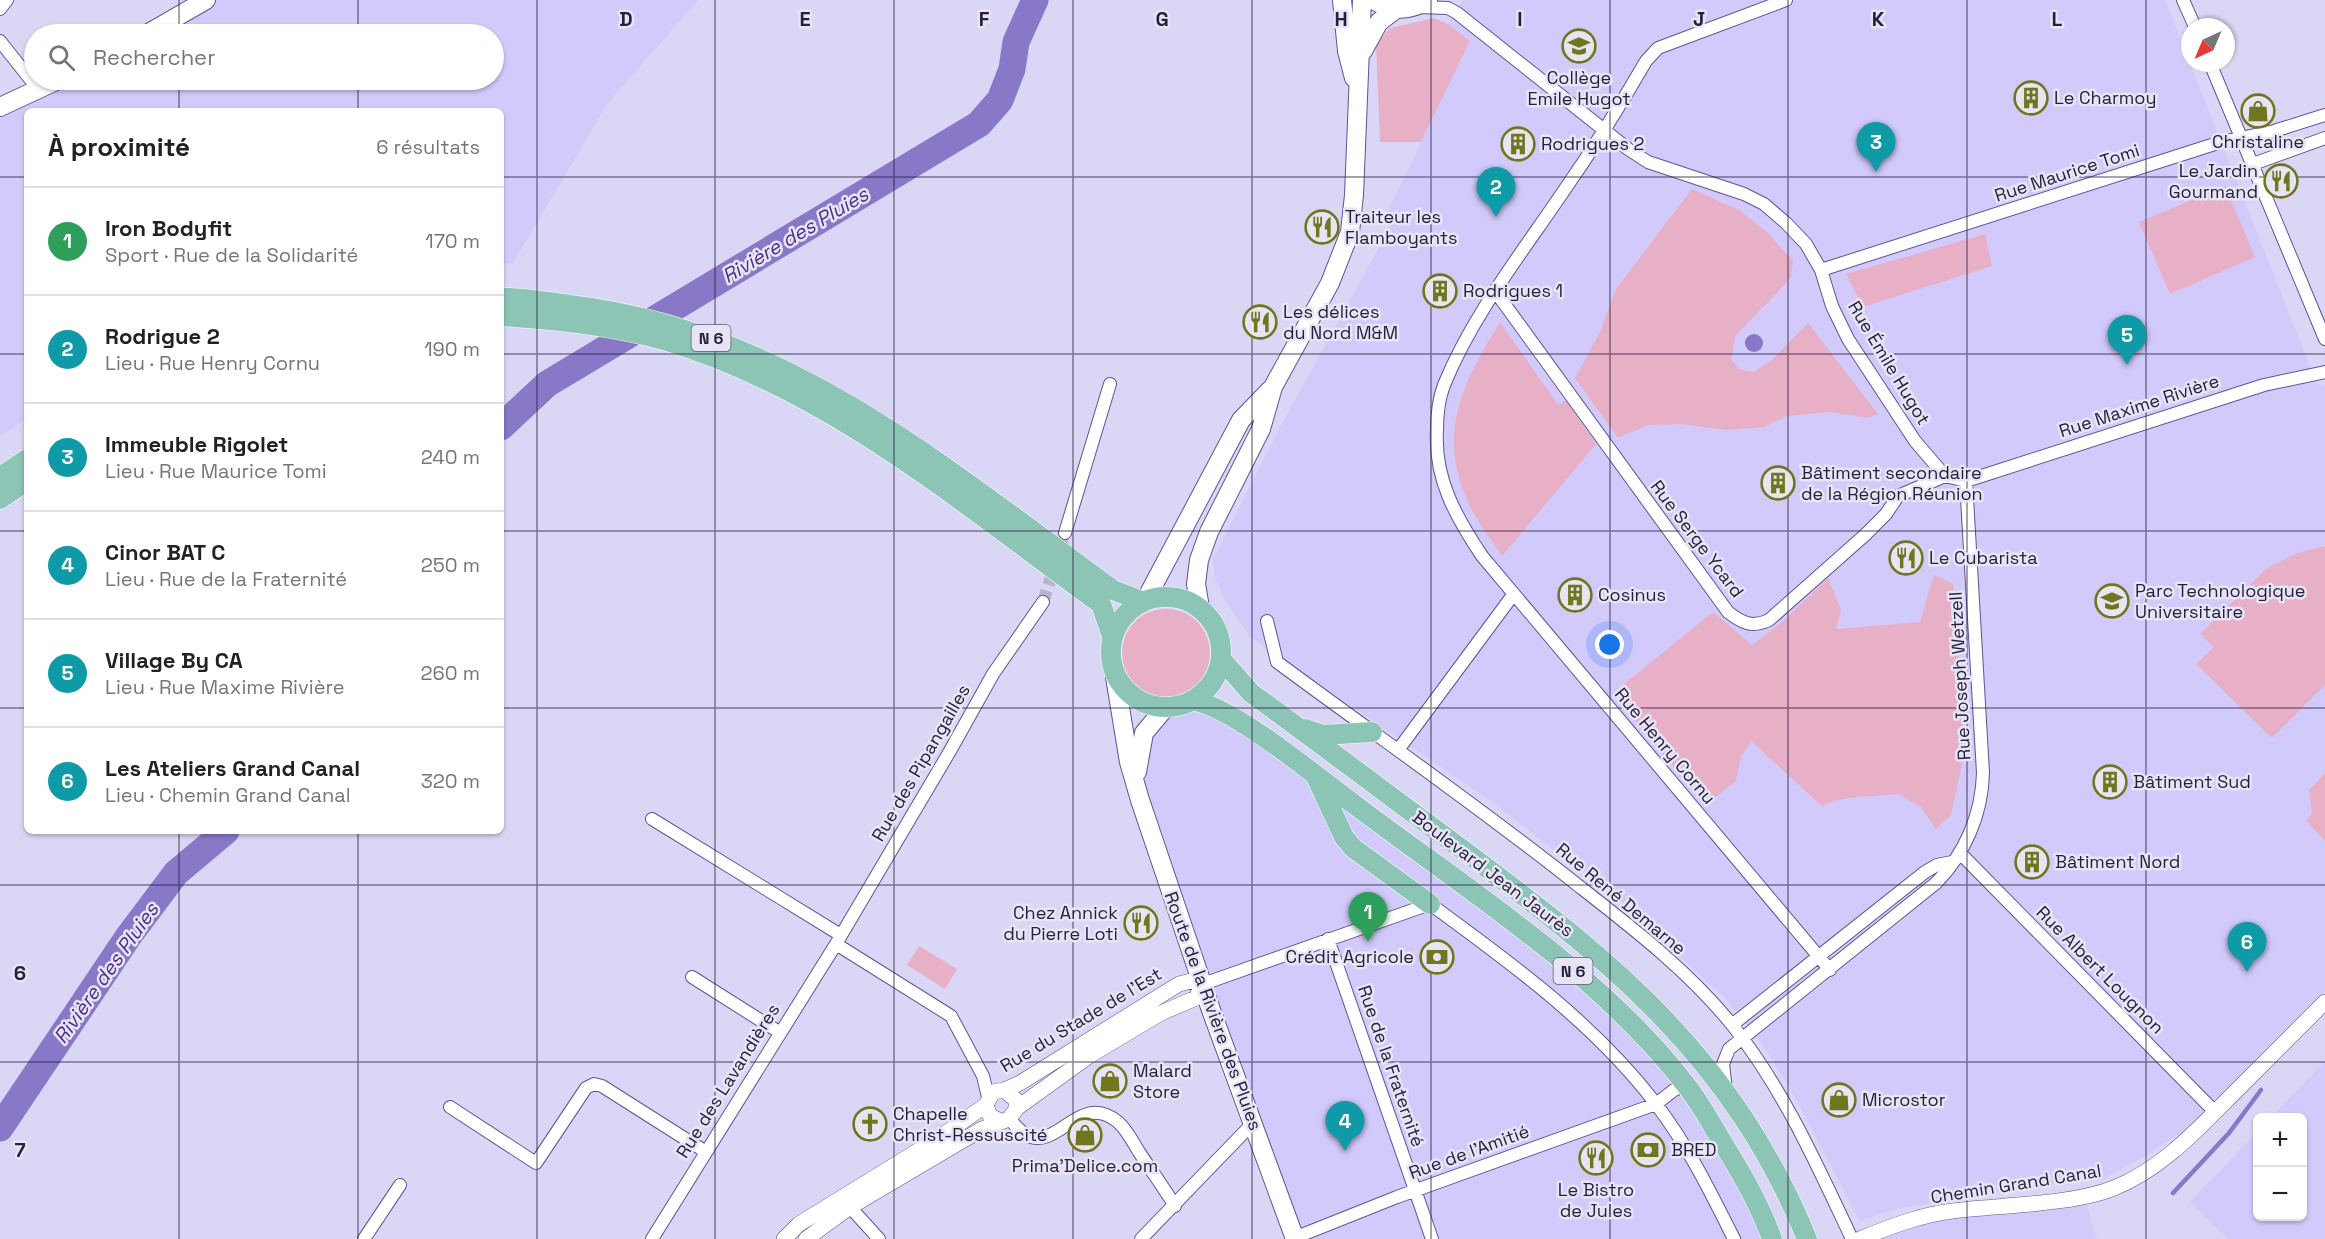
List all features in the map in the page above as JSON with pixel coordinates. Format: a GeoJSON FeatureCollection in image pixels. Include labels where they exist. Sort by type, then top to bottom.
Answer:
{"type":"FeatureCollection","features":[{"type":"Feature","properties":{"kind":"main road"},"geometry":{"type":"LineString","coordinates":[[164,24],[206,0]]}},
{"type":"Feature","properties":{"kind":"main road"},"geometry":{"type":"LineString","coordinates":[[1342,0],[1347,51],[1357,85]]}},
{"type":"Feature","properties":{"kind":"main road"},"geometry":{"type":"LineString","coordinates":[[1115,677],[1128,693],[1145,704],[1165,708],[1192,700],[1204,692],[1213,681],[1223,661],[1222,645],[1216,627],[1200,608],[1196,590],[1199,560],[1209,532],[1261,429],[1273,387],[1330,282],[1350,232],[1356,158],[1362,0]]}},
{"type":"Feature","properties":{"kind":"main road"},"geometry":{"type":"LineString","coordinates":[[1373,0],[1396,9]]}},
{"type":"Feature","properties":{"kind":"main road"},"geometry":{"type":"LineString","coordinates":[[1360,58],[1371,32],[1396,9],[1422,3]]}},
{"type":"Feature","properties":{"kind":"main road"},"geometry":{"type":"LineString","coordinates":[[0,107],[36,90]]}},
{"type":"Feature","properties":{"kind":"main road","name":"N 6"},"geometry":{"type":"LineString","coordinates":[[504,298],[604,309],[674,325],[738,347],[842,399],[1101,604],[1112,636],[1110,654],[1115,677]]}},
{"type":"Feature","properties":{"kind":"main road","name":"N 6"},"geometry":{"type":"LineString","coordinates":[[504,315],[599,327],[667,341],[774,383],[895,443],[1113,590],[1144,600],[1165,596],[1179,597],[1200,608]]}},
{"type":"Feature","properties":{"kind":"main road"},"geometry":{"type":"LineString","coordinates":[[1112,636],[1121,622],[1144,600],[1242,420],[1273,387]]}},
{"type":"Feature","properties":{"kind":"main road"},"geometry":{"type":"LineString","coordinates":[[0,477],[24,461]]}},
{"type":"Feature","properties":{"kind":"main road"},"geometry":{"type":"LineString","coordinates":[[0,499],[24,483]]}},
{"type":"Feature","properties":{"kind":"main road","name":"Boulevard Jean Jaurès"},"geometry":{"type":"LineString","coordinates":[[1223,661],[1251,693],[1563,925],[1623,976],[1659,1012],[1726,1090],[1773,1165],[1807,1239]]}},
{"type":"Feature","properties":{"kind":"main road"},"geometry":{"type":"LineString","coordinates":[[1115,677],[1129,762],[1136,782]]}},
{"type":"Feature","properties":{"kind":"main road","name":"Boulevard Jean Jaurès"},"geometry":{"type":"LineString","coordinates":[[1192,700],[1206,703],[1233,717],[1315,775],[1563,962],[1627,1020],[1686,1085],[1748,1184],[1770,1232]]}},
{"type":"Feature","properties":{"kind":"main road"},"geometry":{"type":"LineString","coordinates":[[1136,782],[1144,733],[1165,708]]}},
{"type":"Feature","properties":{"kind":"main road"},"geometry":{"type":"LineString","coordinates":[[1297,726],[1323,735],[1372,732]]}},
{"type":"Feature","properties":{"kind":"main road"},"geometry":{"type":"LineString","coordinates":[[1315,775],[1344,837],[1353,848],[1430,904]]}},
{"type":"Feature","properties":{"kind":"main road","name":"Route de la Rivière des Pluies"},"geometry":{"type":"LineString","coordinates":[[1136,782],[1203,984],[1294,1239]]}},
{"type":"Feature","properties":{"kind":"street"},"geometry":{"type":"LineString","coordinates":[[0,9],[7,0]]}},
{"type":"Feature","properties":{"kind":"street","name":"Rue Henry Cornu"},"geometry":{"type":"LineString","coordinates":[[1786,0],[1658,48],[1646,61],[1603,131],[1495,291],[1443,388],[1436,432],[1442,482],[1456,518],[1513,595],[1830,970]]}},
{"type":"Feature","properties":{"kind":"street"},"geometry":{"type":"LineString","coordinates":[[2183,0],[2191,18]]}},
{"type":"Feature","properties":{"kind":"street","name":"Rue Émile Hugot"},"geometry":{"type":"LineString","coordinates":[[1422,3],[1447,4],[1603,131],[1648,162],[1723,187],[1764,204],[1806,244],[1821,270],[1832,306],[1848,339],[1915,441],[1945,476]]}},
{"type":"Feature","properties":{"kind":"street"},"geometry":{"type":"LineString","coordinates":[[0,41],[24,71]]}},
{"type":"Feature","properties":{"kind":"street"},"geometry":{"type":"LineString","coordinates":[[2214,72],[2325,339]]}},
{"type":"Feature","properties":{"kind":"street","name":"Rue Maurice Tomi"},"geometry":{"type":"LineString","coordinates":[[1821,270],[2221,142],[2325,115]]}},
{"type":"Feature","properties":{"kind":"street"},"geometry":{"type":"LineString","coordinates":[[2253,164],[2325,138]]}},
{"type":"Feature","properties":{"kind":"street","name":"Rue Serge Ycard"},"geometry":{"type":"LineString","coordinates":[[1495,291],[1728,612],[1742,623],[1757,626],[1769,620],[1786,602],[1886,514],[1898,496],[1945,476]]}},
{"type":"Feature","properties":{"kind":"street","name":"Rue Maxime Rivière"},"geometry":{"type":"LineString","coordinates":[[1966,481],[2264,384],[2325,372]]}},
{"type":"Feature","properties":{"kind":"street"},"geometry":{"type":"LineString","coordinates":[[1065,533],[1110,384]]}},
{"type":"Feature","properties":{"kind":"street"},"geometry":{"type":"LineString","coordinates":[[1945,476],[1966,481]]}},
{"type":"Feature","properties":{"kind":"street","name":"Rue Joseph Wetzell"},"geometry":{"type":"LineString","coordinates":[[1726,1090],[1723,1064],[1730,1049],[1936,883],[1956,857],[1981,800],[1983,773],[1966,481]]}},
{"type":"Feature","properties":{"kind":"street"},"geometry":{"type":"LineString","coordinates":[[1398,750],[1513,595]]}},
{"type":"Feature","properties":{"kind":"street","name":"Rue des Pipangailles"},"geometry":{"type":"LineString","coordinates":[[838,939],[917,808],[993,674],[1043,603]]}},
{"type":"Feature","properties":{"kind":"street","name":"Rue René Demarne"},"geometry":{"type":"LineString","coordinates":[[1267,621],[1277,662],[1490,815],[1643,936],[1732,1025],[1767,1073],[1797,1125],[1852,1239]]}},
{"type":"Feature","properties":{"kind":"street"},"geometry":{"type":"LineString","coordinates":[[652,819],[838,939],[951,1016],[995,1095],[990,1116],[1009,1116],[1025,1134],[1037,1138],[1047,1138],[1063,1125],[1087,1114],[1097,1112],[1108,1116],[1124,1130],[1176,1206]]}},
{"type":"Feature","properties":{"kind":"street"},"geometry":{"type":"LineString","coordinates":[[1732,1025],[1925,872],[1956,857]]}},
{"type":"Feature","properties":{"kind":"street","name":"Rue Albert Lougnon"},"geometry":{"type":"LineString","coordinates":[[1956,857],[2215,1112]]}},
{"type":"Feature","properties":{"kind":"street"},"geometry":{"type":"LineString","coordinates":[[1203,984],[1430,904],[1514,965],[1614,1056],[1656,1104],[1690,1154],[1734,1239]]}},
{"type":"Feature","properties":{"kind":"street","name":"Rue des Lavandières"},"geometry":{"type":"LineString","coordinates":[[652,1239],[838,939]]}},
{"type":"Feature","properties":{"kind":"street","name":"Rue de la Fraternité"},"geometry":{"type":"LineString","coordinates":[[1328,939],[1432,1239]]}},
{"type":"Feature","properties":{"kind":"street"},"geometry":{"type":"LineString","coordinates":[[692,977],[779,1032]]}},
{"type":"Feature","properties":{"kind":"street","name":"Rue du Stade de l'Est"},"geometry":{"type":"LineString","coordinates":[[784,1239],[799,1224],[937,1139],[995,1095],[1038,1072],[1179,984],[1191,981],[1203,984],[1196,998],[1161,1013],[1089,1056],[1009,1116],[982,1129],[850,1207],[806,1239]]}},
{"type":"Feature","properties":{"kind":"street","name":"Chemin Grand Canal"},"geometry":{"type":"LineString","coordinates":[[1860,1239],[1892,1226],[1949,1211],[2084,1196],[2113,1189],[2162,1161],[2215,1112],[2325,1002]]}},
{"type":"Feature","properties":{"kind":"street"},"geometry":{"type":"LineString","coordinates":[[450,1107],[536,1163],[585,1088],[594,1084],[602,1086],[705,1152]]}},
{"type":"Feature","properties":{"kind":"street","name":"Rue de l'Amitié"},"geometry":{"type":"LineString","coordinates":[[1294,1239],[1415,1191],[1656,1104],[1674,1090],[1686,1085]]}},
{"type":"Feature","properties":{"kind":"street"},"geometry":{"type":"LineString","coordinates":[[995,1095],[1012,1093],[1009,1116]]}},
{"type":"Feature","properties":{"kind":"street"},"geometry":{"type":"LineString","coordinates":[[1141,1239],[1176,1206],[1253,1123]]}},
{"type":"Feature","properties":{"kind":"street"},"geometry":{"type":"LineString","coordinates":[[364,1239],[400,1185]]}},
{"type":"Feature","properties":{"kind":"street"},"geometry":{"type":"LineString","coordinates":[[850,1207],[879,1239]]}},
{"type":"Feature","properties":{"kind":"shaded area"},"geometry":{"type":"Polygon","coordinates":[[[206,0],[698,0],[607,104],[513,263],[504,264],[504,108],[24,108],[24,421],[0,436],[0,107],[37,90],[504,90],[504,24],[164,24],[206,0]]]}},
{"type":"Feature","properties":{"kind":"shaded area"},"geometry":{"type":"Polygon","coordinates":[[[1463,0],[2165,0],[2181,40],[2181,72],[2194,72],[2317,384],[2325,385],[2325,991],[2196,1122],[2152,1152],[2103,1179],[2045,1184],[1941,1201],[1891,1210],[1860,1221],[1791,1090],[1759,1039],[1725,998],[1610,893],[1491,801],[1250,637],[1226,602],[1215,578],[1213,559],[1278,431],[1393,222],[1385,217],[1470,41],[1448,24],[1463,0]]]}},
{"type":"Feature","properties":{"kind":"shaded area"},"geometry":{"type":"Polygon","coordinates":[[[1434,18],[1448,24],[1470,41],[1421,142],[1380,142],[1376,44],[1390,28],[1434,18]]]}},
{"type":"Feature","properties":{"kind":"shaded area"},"geometry":{"type":"Polygon","coordinates":[[[2225,186],[2255,257],[2170,294],[2139,222],[2225,186]]]}},
{"type":"Feature","properties":{"kind":"shaded area"},"geometry":{"type":"Polygon","coordinates":[[[1692,189],[1739,210],[1768,233],[1793,261],[1791,278],[1736,335],[1731,359],[1739,369],[1753,372],[1772,360],[1808,323],[1878,414],[1867,418],[1829,412],[1787,416],[1764,427],[1726,430],[1681,424],[1648,425],[1618,438],[1575,378],[1600,332],[1616,289],[1692,189]]]}},
{"type":"Feature","properties":{"kind":"shaded area"},"geometry":{"type":"Polygon","coordinates":[[[1985,234],[1992,266],[1863,307],[1846,274],[1985,234]]]}},
{"type":"Feature","properties":{"kind":"shaded area"},"geometry":{"type":"Polygon","coordinates":[[[1500,322],[1558,405],[1566,400],[1596,444],[1502,556],[1469,505],[1458,473],[1454,450],[1455,427],[1466,385],[1500,322]]]}},
{"type":"Feature","properties":{"kind":"shaded area"},"geometry":{"type":"Polygon","coordinates":[[[1754,334],[1760,337],[1763,343],[1760,349],[1754,352],[1748,349],[1745,343],[1748,337],[1754,334]]]}},
{"type":"Feature","properties":{"kind":"shaded area"},"geometry":{"type":"Polygon","coordinates":[[[2325,546],[2325,685],[2272,738],[2196,664],[2214,647],[2200,634],[2267,568],[2297,553],[2325,546]]]}},
{"type":"Feature","properties":{"kind":"shaded area"},"geometry":{"type":"Polygon","coordinates":[[[1934,575],[1953,584],[1965,750],[1951,815],[1936,829],[1921,807],[1898,794],[1856,797],[1833,801],[1822,806],[1751,741],[1741,757],[1736,781],[1705,805],[1613,693],[1713,612],[1752,645],[1781,623],[1828,578],[1841,610],[1836,629],[1920,622],[1934,575]]]}},
{"type":"Feature","properties":{"kind":"shaded area"},"geometry":{"type":"Polygon","coordinates":[[[1157,609],[1175,609],[1191,616],[1203,628],[1210,644],[1210,662],[1203,678],[1191,690],[1175,697],[1157,697],[1141,690],[1129,678],[1122,662],[1122,644],[1129,628],[1141,616],[1157,609]]]}},
{"type":"Feature","properties":{"kind":"shaded area"},"geometry":{"type":"Polygon","coordinates":[[[1192,700],[1206,703],[1563,962],[1686,1085],[1771,1239],[1295,1239],[1140,800],[1139,755],[1165,708],[1192,700]]]}},
{"type":"Feature","properties":{"kind":"shaded area"},"geometry":{"type":"Polygon","coordinates":[[[2325,773],[2325,841],[2306,821],[2312,813],[2309,790],[2325,773]]]}},
{"type":"Feature","properties":{"kind":"shaded area"},"geometry":{"type":"Polygon","coordinates":[[[919,946],[957,969],[945,989],[907,965],[919,946]]]}},
{"type":"Feature","properties":{"kind":"shaded area"},"geometry":{"type":"Polygon","coordinates":[[[2325,1061],[2325,1239],[2228,1239],[2190,1202],[2253,1136],[2253,1221],[2307,1221],[2307,1113],[2275,1113],[2325,1061]]]}},
{"type":"Feature","properties":{"kind":"shaded area"},"geometry":{"type":"Polygon","coordinates":[[[2084,1196],[2097,1239],[1860,1239],[1892,1226],[2084,1196]]]}},
{"type":"Feature","properties":{"kind":"waterway","name":"Rivière des Pluies"},"geometry":{"type":"LineString","coordinates":[[504,424],[547,384],[979,124],[1000,100],[1012,69],[1016,42],[1035,0]]}},
{"type":"Feature","properties":{"kind":"waterway","name":"Rivière des Pluies"},"geometry":{"type":"LineString","coordinates":[[0,1128],[128,937],[176,873],[222,834]]}},
{"type":"Feature","properties":{"kind":"waterway"},"geometry":{"type":"LineString","coordinates":[[2173,1193],[2229,1133],[2261,1090]]}},
{"type":"Feature","properties":{"kind":"tunnel"},"geometry":{"type":"LineString","coordinates":[[1043,602],[1065,533]]}},
{"type":"Feature","properties":{"kind":"place","name":"Collège Emile Hugot"},"geometry":{"type":"Point","coordinates":[1579,46]}},
{"type":"Feature","properties":{"kind":"place","name":"Le Charmoy"},"geometry":{"type":"Point","coordinates":[2031,98]}},
{"type":"Feature","properties":{"kind":"place","name":"Christaline"},"geometry":{"type":"Point","coordinates":[2258,111]}},
{"type":"Feature","properties":{"kind":"place","name":"Rodrigues 2"},"geometry":{"type":"Point","coordinates":[1518,144]}},
{"type":"Feature","properties":{"kind":"place","name":"Immeuble Rigolet"},"geometry":{"type":"Point","coordinates":[1876,172]}},
{"type":"Feature","properties":{"kind":"place","name":"Le Jardin Gourmand"},"geometry":{"type":"Point","coordinates":[2281,181]}},
{"type":"Feature","properties":{"kind":"place","name":"Rodrigue 2"},"geometry":{"type":"Point","coordinates":[1496,217]}},
{"type":"Feature","properties":{"kind":"place","name":"Traiteur les Flamboyants"},"geometry":{"type":"Point","coordinates":[1322,227]}},
{"type":"Feature","properties":{"kind":"place","name":"Rodrigues 1"},"geometry":{"type":"Point","coordinates":[1440,291]}},
{"type":"Feature","properties":{"kind":"place","name":"Les délices du Nord M&M"},"geometry":{"type":"Point","coordinates":[1260,322]}},
{"type":"Feature","properties":{"kind":"place","name":"Village By CA"},"geometry":{"type":"Point","coordinates":[2127,365]}},
{"type":"Feature","properties":{"kind":"place","name":"Bâtiment secondaire de la Région Réunion"},"geometry":{"type":"Point","coordinates":[1778,483]}},
{"type":"Feature","properties":{"kind":"place","name":"Le Cubarista"},"geometry":{"type":"Point","coordinates":[1906,558]}},
{"type":"Feature","properties":{"kind":"place","name":"Cosinus"},"geometry":{"type":"Point","coordinates":[1575,595]}},
{"type":"Feature","properties":{"kind":"place","name":"Parc Technologique Universitaire"},"geometry":{"type":"Point","coordinates":[2112,601]}},
{"type":"Feature","properties":{"kind":"place","name":"Bâtiment Sud"},"geometry":{"type":"Point","coordinates":[2110,782]}},
{"type":"Feature","properties":{"kind":"place","name":"Bâtiment Nord"},"geometry":{"type":"Point","coordinates":[2032,862]}},
{"type":"Feature","properties":{"kind":"place","name":"Chez Annick du Pierre Loti"},"geometry":{"type":"Point","coordinates":[1141,923]}},
{"type":"Feature","properties":{"kind":"place","name":"Iron Bodyfit"},"geometry":{"type":"Point","coordinates":[1368,942]}},
{"type":"Feature","properties":{"kind":"place","name":"Crédit Agricole"},"geometry":{"type":"Point","coordinates":[1437,957]}},
{"type":"Feature","properties":{"kind":"place","name":"Les Ateliers Grand Canal"},"geometry":{"type":"Point","coordinates":[2247,972]}},
{"type":"Feature","properties":{"kind":"place","name":"Malard Store"},"geometry":{"type":"Point","coordinates":[1110,1081]}},
{"type":"Feature","properties":{"kind":"place","name":"Microstor"},"geometry":{"type":"Point","coordinates":[1839,1100]}},
{"type":"Feature","properties":{"kind":"place","name":"Chapelle Christ-Ressuscité"},"geometry":{"type":"Point","coordinates":[870,1124]}},
{"type":"Feature","properties":{"kind":"place","name":"Prima'Delice.com"},"geometry":{"type":"Point","coordinates":[1085,1135]}},
{"type":"Feature","properties":{"kind":"place","name":"BRED"},"geometry":{"type":"Point","coordinates":[1648,1150]}},
{"type":"Feature","properties":{"kind":"place","name":"Cinor BAT C"},"geometry":{"type":"Point","coordinates":[1345,1151]}},
{"type":"Feature","properties":{"kind":"place","name":"Le Bistro de Jules"},"geometry":{"type":"Point","coordinates":[1596,1158]}}]}
